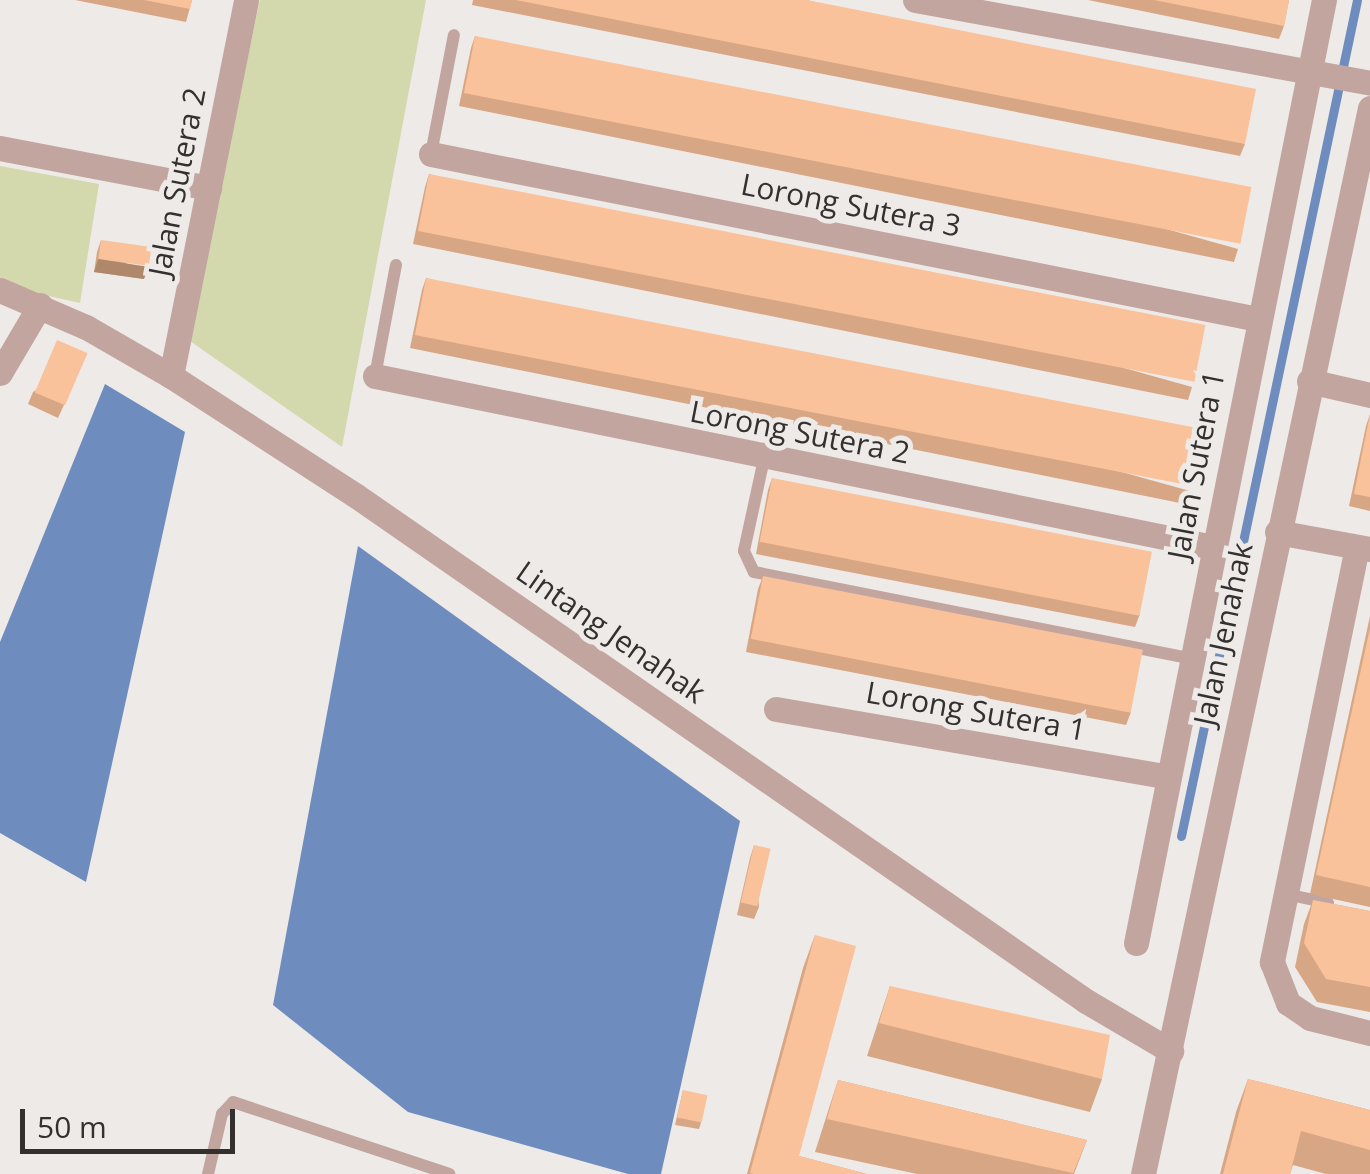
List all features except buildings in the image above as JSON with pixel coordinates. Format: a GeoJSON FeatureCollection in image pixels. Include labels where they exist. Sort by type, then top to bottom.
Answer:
{"type":"FeatureCollection","features":[{"type":"Feature","properties":{"kind":"street","name":"Jalan Sutera 2"},"geometry":{"type":"LineString","coordinates":[[171,376],[246,0]]}},
{"type":"Feature","properties":{"kind":"street"},"geometry":{"type":"LineString","coordinates":[[915,0],[1311,76],[1370,83]]}},
{"type":"Feature","properties":{"kind":"street","name":"Jalan Sutera 1"},"geometry":{"type":"LineString","coordinates":[[1136,943],[1165,776],[1324,0]]}},
{"type":"Feature","properties":{"kind":"street","name":"Jalan Jenahak"},"geometry":{"type":"LineString","coordinates":[[1143,1174],[1370,108]]}},
{"type":"Feature","properties":{"kind":"street"},"geometry":{"type":"LineString","coordinates":[[0,148],[208,188]]}},
{"type":"Feature","properties":{"kind":"street","name":"Lorong Sutera 3"},"geometry":{"type":"LineString","coordinates":[[431,154],[1258,319]]}},
{"type":"Feature","properties":{"kind":"street","name":"Lintang Jenahak"},"geometry":{"type":"LineString","coordinates":[[0,290],[40,305],[171,376],[355,495],[1086,1002],[1171,1050]]}},
{"type":"Feature","properties":{"kind":"street"},"geometry":{"type":"LineString","coordinates":[[0,373],[40,305]]}},
{"type":"Feature","properties":{"kind":"street","name":"Lorong Sutera 2"},"geometry":{"type":"LineString","coordinates":[[375,376],[1212,548]]}},
{"type":"Feature","properties":{"kind":"street"},"geometry":{"type":"LineString","coordinates":[[1309,381],[1370,396]]}},
{"type":"Feature","properties":{"kind":"street"},"geometry":{"type":"LineString","coordinates":[[1277,532],[1364,548],[1283,894],[1272,962],[1288,1003],[1310,1018],[1370,1033]]}},
{"type":"Feature","properties":{"kind":"street","name":"Lorong Sutera 1"},"geometry":{"type":"LineString","coordinates":[[776,710],[1165,776]]}},
{"type":"Feature","properties":{"kind":"lane"},"geometry":{"type":"LineString","coordinates":[[431,154],[454,34]]}},
{"type":"Feature","properties":{"kind":"lane"},"geometry":{"type":"LineString","coordinates":[[375,376],[396,265]]}},
{"type":"Feature","properties":{"kind":"lane"},"geometry":{"type":"LineString","coordinates":[[764,458],[744,551],[754,572],[1190,658]]}},
{"type":"Feature","properties":{"kind":"lane"},"geometry":{"type":"LineString","coordinates":[[1283,894],[1353,909]]}},
{"type":"Feature","properties":{"kind":"lane"},"geometry":{"type":"LineString","coordinates":[[208,1174],[222,1114],[233,1102],[450,1174]]}},
{"type":"Feature","properties":{"kind":"green space"},"geometry":{"type":"Polygon","coordinates":[[[260,0],[426,0],[342,447],[187,339],[260,0]]]}},
{"type":"Feature","properties":{"kind":"green space"},"geometry":{"type":"Polygon","coordinates":[[[0,166],[99,184],[80,303],[0,285],[0,166]]]}},
{"type":"Feature","properties":{"kind":"water"},"geometry":{"type":"Polygon","coordinates":[[[105,384],[185,432],[86,882],[0,833],[0,642],[105,384]]]}},
{"type":"Feature","properties":{"kind":"water"},"geometry":{"type":"Polygon","coordinates":[[[358,546],[740,821],[661,1174],[628,1174],[408,1112],[273,1005],[358,546]]]}},
{"type":"Feature","properties":{"kind":"waterway"},"geometry":{"type":"LineString","coordinates":[[1181,836],[1357,0]]}}]}
